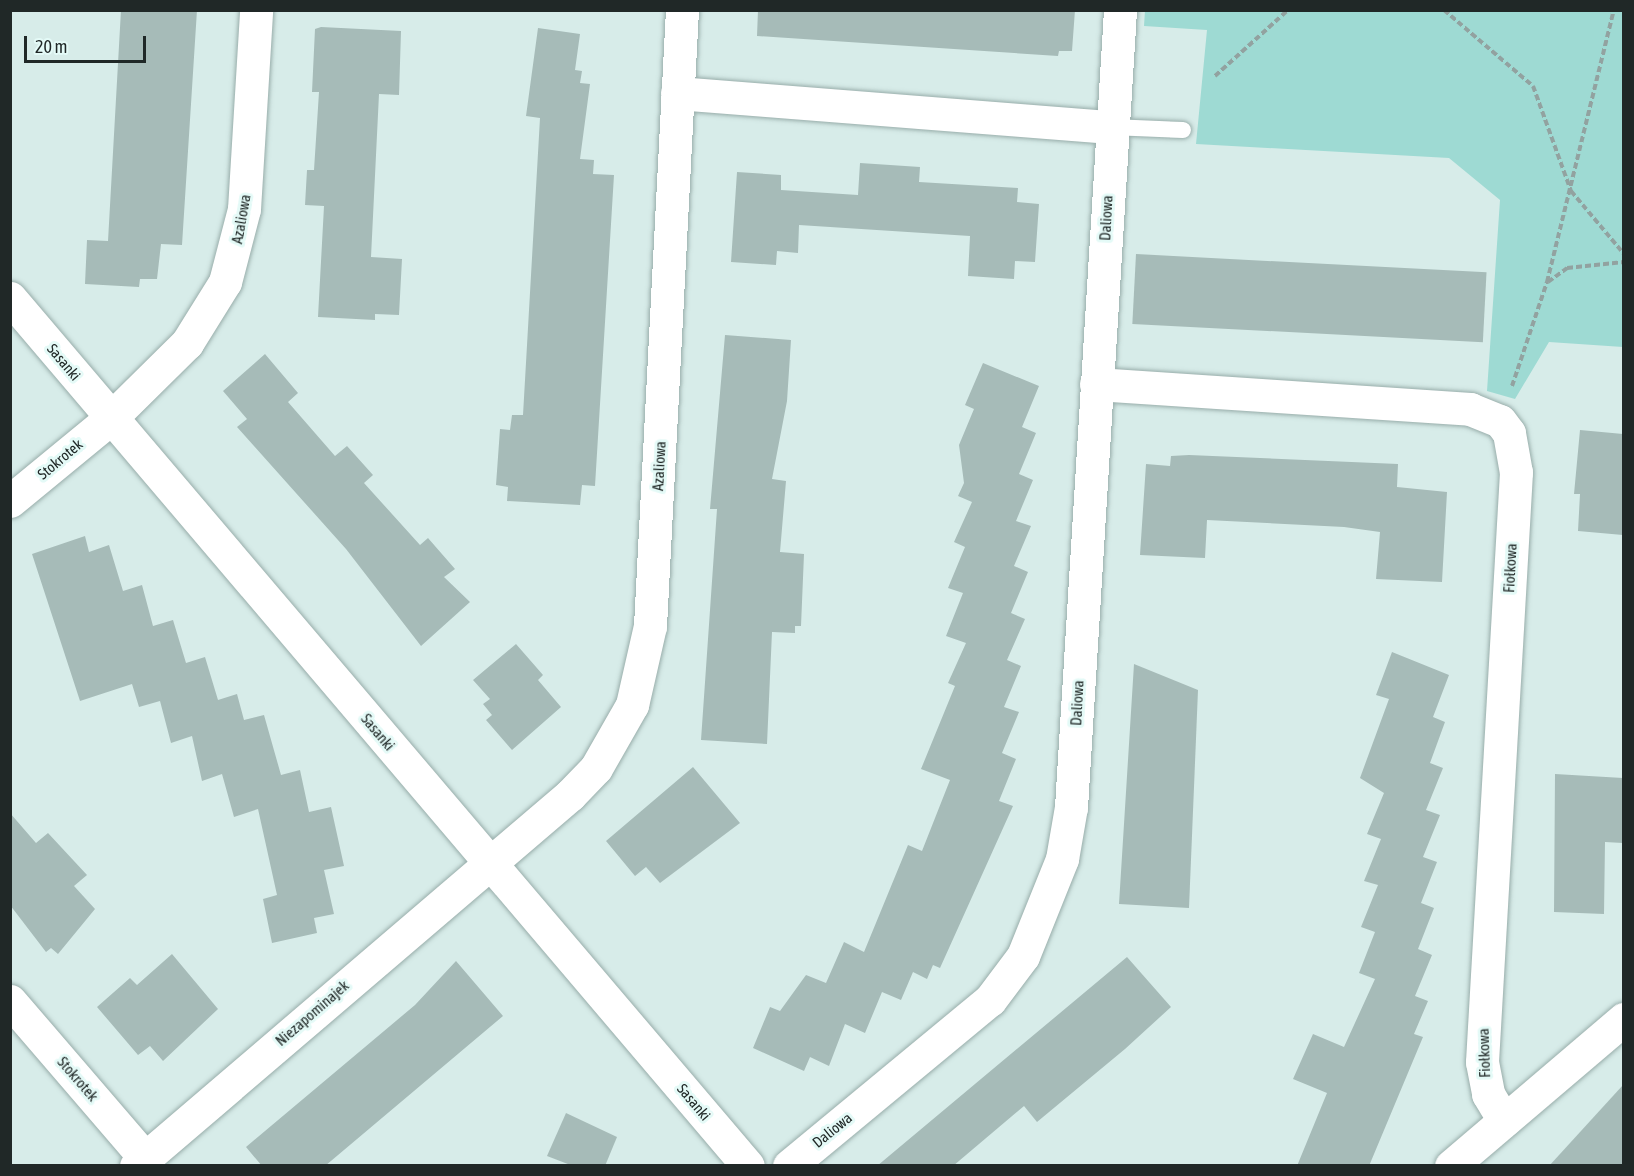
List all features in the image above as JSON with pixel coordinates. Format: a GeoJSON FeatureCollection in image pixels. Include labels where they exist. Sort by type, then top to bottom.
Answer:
{"type":"FeatureCollection","features":[{"type":"Feature","properties":{"kind":"street","name":"Azaliowa"},"geometry":{"type":"LineString","coordinates":[[111,418],[187,343],[225,282],[244,209],[256,10]]}},
{"type":"Feature","properties":{"kind":"street","name":"Azaliowa"},"geometry":{"type":"LineString","coordinates":[[488,861],[596,768],[632,705],[644,664],[682,10]]}},
{"type":"Feature","properties":{"kind":"street","name":"Daliowa"},"geometry":{"type":"LineString","coordinates":[[789,1166],[990,1000],[1023,956],[1045,914],[1071,807],[1111,127],[1120,10]]}},
{"type":"Feature","properties":{"kind":"street"},"geometry":{"type":"LineString","coordinates":[[677,93],[1111,127]]}},
{"type":"Feature","properties":{"kind":"street","name":"Sasanki"},"geometry":{"type":"LineString","coordinates":[[10,298],[748,1166]]}},
{"type":"Feature","properties":{"kind":"street"},"geometry":{"type":"LineString","coordinates":[[1096,384],[1470,409],[1500,421]]}},
{"type":"Feature","properties":{"kind":"street","name":"Stokrotek"},"geometry":{"type":"LineString","coordinates":[[10,501],[111,418]]}},
{"type":"Feature","properties":{"kind":"street","name":"Fiołkowa"},"geometry":{"type":"LineString","coordinates":[[1500,421],[1512,441],[1516,472],[1482,1062],[1488,1094],[1504,1121]]}},
{"type":"Feature","properties":{"kind":"street","name":"Niezapominajek"},"geometry":{"type":"LineString","coordinates":[[141,1162],[488,861]]}},
{"type":"Feature","properties":{"kind":"street","name":"Stokrotek"},"geometry":{"type":"LineString","coordinates":[[10,1001],[141,1162]]}},
{"type":"Feature","properties":{"kind":"street"},"geometry":{"type":"LineString","coordinates":[[1451,1166],[1623,1019]]}},
{"type":"Feature","properties":{"kind":"lane"},"geometry":{"type":"LineString","coordinates":[[1111,127],[1183,130]]}},
{"type":"Feature","properties":{"kind":"path"},"geometry":{"type":"LineString","coordinates":[[1215,76],[1288,10]]}},
{"type":"Feature","properties":{"kind":"path"},"geometry":{"type":"LineString","coordinates":[[1444,10],[1533,86],[1571,191],[1623,254]]}},
{"type":"Feature","properties":{"kind":"path"},"geometry":{"type":"LineString","coordinates":[[1500,421],[1547,282],[1614,10]]}},
{"type":"Feature","properties":{"kind":"path"},"geometry":{"type":"LineString","coordinates":[[1547,282],[1567,268],[1623,262]]}},
{"type":"Feature","properties":{"kind":"shaded area"},"geometry":{"type":"Polygon","coordinates":[[[1145,10],[1623,11],[1623,347],[1549,342],[1515,399],[1487,391],[1500,200],[1449,158],[1196,144],[1207,30],[1144,26],[1145,10]]]}},
{"type":"Feature","properties":{"kind":"building"},"geometry":{"type":"Polygon","coordinates":[[[121,10],[197,10],[182,245],[161,244],[157,279],[140,279],[139,287],[85,284],[87,240],[108,241],[121,10]]]}},
{"type":"Feature","properties":{"kind":"building"},"geometry":{"type":"Polygon","coordinates":[[[758,10],[1075,10],[1072,51],[1059,51],[1058,56],[757,36],[758,10]]]}},
{"type":"Feature","properties":{"kind":"building"},"geometry":{"type":"Polygon","coordinates":[[[321,27],[401,31],[399,95],[379,94],[371,257],[402,259],[399,315],[375,314],[375,320],[318,317],[324,206],[305,205],[307,170],[314,170],[319,92],[312,92],[315,29],[321,27]]]}},
{"type":"Feature","properties":{"kind":"building"},"geometry":{"type":"Polygon","coordinates":[[[538,28],[580,34],[575,70],[582,71],[580,83],[590,84],[580,159],[594,160],[593,174],[614,175],[595,486],[582,485],[580,505],[507,501],[508,487],[496,485],[500,429],[510,430],[512,415],[523,415],[540,118],[526,116],[538,28]]]}},
{"type":"Feature","properties":{"kind":"building"},"geometry":{"type":"Polygon","coordinates":[[[860,163],[920,167],[919,182],[1018,188],[1017,202],[1039,204],[1035,262],[1015,261],[1014,279],[968,276],[970,236],[799,225],[798,253],[777,251],[776,265],[731,262],[737,172],[781,175],[781,190],[858,195],[860,163]]]}},
{"type":"Feature","properties":{"kind":"building"},"geometry":{"type":"Polygon","coordinates":[[[1136,254],[1487,272],[1483,342],[1132,324],[1136,254]]]}},
{"type":"Feature","properties":{"kind":"building"},"geometry":{"type":"Polygon","coordinates":[[[725,335],[791,340],[787,401],[772,479],[786,481],[780,552],[804,554],[801,626],[795,626],[795,633],[772,632],[767,744],[701,740],[717,509],[710,509],[725,335]]]}},
{"type":"Feature","properties":{"kind":"building"},"geometry":{"type":"Polygon","coordinates":[[[265,354],[298,393],[288,402],[335,456],[347,446],[373,475],[364,483],[420,545],[428,538],[455,569],[444,577],[470,602],[421,646],[346,549],[237,427],[247,419],[223,391],[265,354]]]}},
{"type":"Feature","properties":{"kind":"building"},"geometry":{"type":"Polygon","coordinates":[[[983,363],[1039,386],[1022,427],[1036,433],[1019,474],[1033,480],[1016,521],[1031,526],[1014,566],[1028,572],[1011,613],[1025,619],[1007,660],[1021,666],[1004,707],[1019,712],[1002,753],[1016,759],[999,801],[1013,806],[940,968],[933,965],[927,979],[913,972],[901,1000],[882,992],[865,1033],[845,1024],[829,1066],[810,1057],[804,1071],[753,1048],[770,1007],[780,1011],[806,975],[826,983],[844,942],[864,952],[908,845],[922,851],[950,780],[921,769],[955,686],[948,683],[966,643],[946,636],[963,593],[948,588],[965,547],[954,542],[972,502],[958,496],[964,483],[959,445],[974,409],[965,405],[983,363]]]}},
{"type":"Feature","properties":{"kind":"building"},"geometry":{"type":"Polygon","coordinates":[[[1580,430],[1623,434],[1623,535],[1578,531],[1580,494],[1574,494],[1580,430]]]}},
{"type":"Feature","properties":{"kind":"building"},"geometry":{"type":"Polygon","coordinates":[[[1171,456],[1398,464],[1397,487],[1447,492],[1442,582],[1376,579],[1380,532],[1344,527],[1207,520],[1205,558],[1140,555],[1146,464],[1170,466],[1171,456]]]}},
{"type":"Feature","properties":{"kind":"building"},"geometry":{"type":"Polygon","coordinates":[[[85,536],[89,552],[109,545],[123,591],[142,585],[153,626],[173,620],[186,663],[205,657],[218,700],[237,694],[244,720],[264,715],[281,775],[300,770],[309,812],[331,807],[344,866],[324,870],[334,914],[314,918],[317,933],[272,943],[263,899],[277,895],[258,809],[234,817],[222,774],[202,781],[192,736],[171,743],[160,701],[139,707],[132,684],[80,701],[32,554],[85,536]]]}},
{"type":"Feature","properties":{"kind":"building"},"geometry":{"type":"Polygon","coordinates":[[[516,644],[543,675],[538,680],[561,707],[512,750],[486,720],[492,715],[483,704],[490,699],[473,680],[516,644]]]}},
{"type":"Feature","properties":{"kind":"building"},"geometry":{"type":"Polygon","coordinates":[[[1392,652],[1449,675],[1433,717],[1445,722],[1430,763],[1443,768],[1426,810],[1440,815],[1423,857],[1437,862],[1421,903],[1434,908],[1418,949],[1432,955],[1415,996],[1428,1001],[1414,1034],[1423,1037],[1369,1166],[1297,1166],[1327,1093],[1293,1079],[1313,1034],[1344,1047],[1375,979],[1359,973],[1375,932],[1361,927],[1378,885],[1364,881],[1381,839],[1367,834],[1384,793],[1360,778],[1389,699],[1376,695],[1392,652]]]}},
{"type":"Feature","properties":{"kind":"building"},"geometry":{"type":"Polygon","coordinates":[[[1134,664],[1198,690],[1189,908],[1119,904],[1134,664]]]}},
{"type":"Feature","properties":{"kind":"building"},"geometry":{"type":"Polygon","coordinates":[[[693,767],[740,823],[660,883],[646,867],[635,876],[606,841],[693,767]]]}},
{"type":"Feature","properties":{"kind":"building"},"geometry":{"type":"Polygon","coordinates":[[[1555,774],[1623,778],[1623,843],[1605,842],[1604,914],[1554,912],[1555,774]]]}},
{"type":"Feature","properties":{"kind":"building"},"geometry":{"type":"Polygon","coordinates":[[[10,813],[36,843],[48,833],[87,875],[74,886],[95,909],[58,954],[51,948],[46,952],[10,905],[10,813]]]}},
{"type":"Feature","properties":{"kind":"building"},"geometry":{"type":"Polygon","coordinates":[[[172,954],[218,1009],[163,1061],[150,1046],[138,1055],[97,1007],[130,978],[137,985],[172,954]]]}},
{"type":"Feature","properties":{"kind":"building"},"geometry":{"type":"Polygon","coordinates":[[[1127,957],[1171,1007],[1125,1049],[1037,1122],[1024,1106],[953,1166],[877,1166],[1127,957]]]}},
{"type":"Feature","properties":{"kind":"building"},"geometry":{"type":"Polygon","coordinates":[[[456,961],[503,1016],[325,1166],[262,1166],[246,1147],[415,1005],[456,961]]]}},
{"type":"Feature","properties":{"kind":"building"},"geometry":{"type":"Polygon","coordinates":[[[1623,1085],[1623,1166],[1549,1166],[1623,1085]]]}},
{"type":"Feature","properties":{"kind":"building"},"geometry":{"type":"Polygon","coordinates":[[[566,1113],[617,1137],[605,1166],[573,1166],[547,1156],[566,1113]]]}}]}
